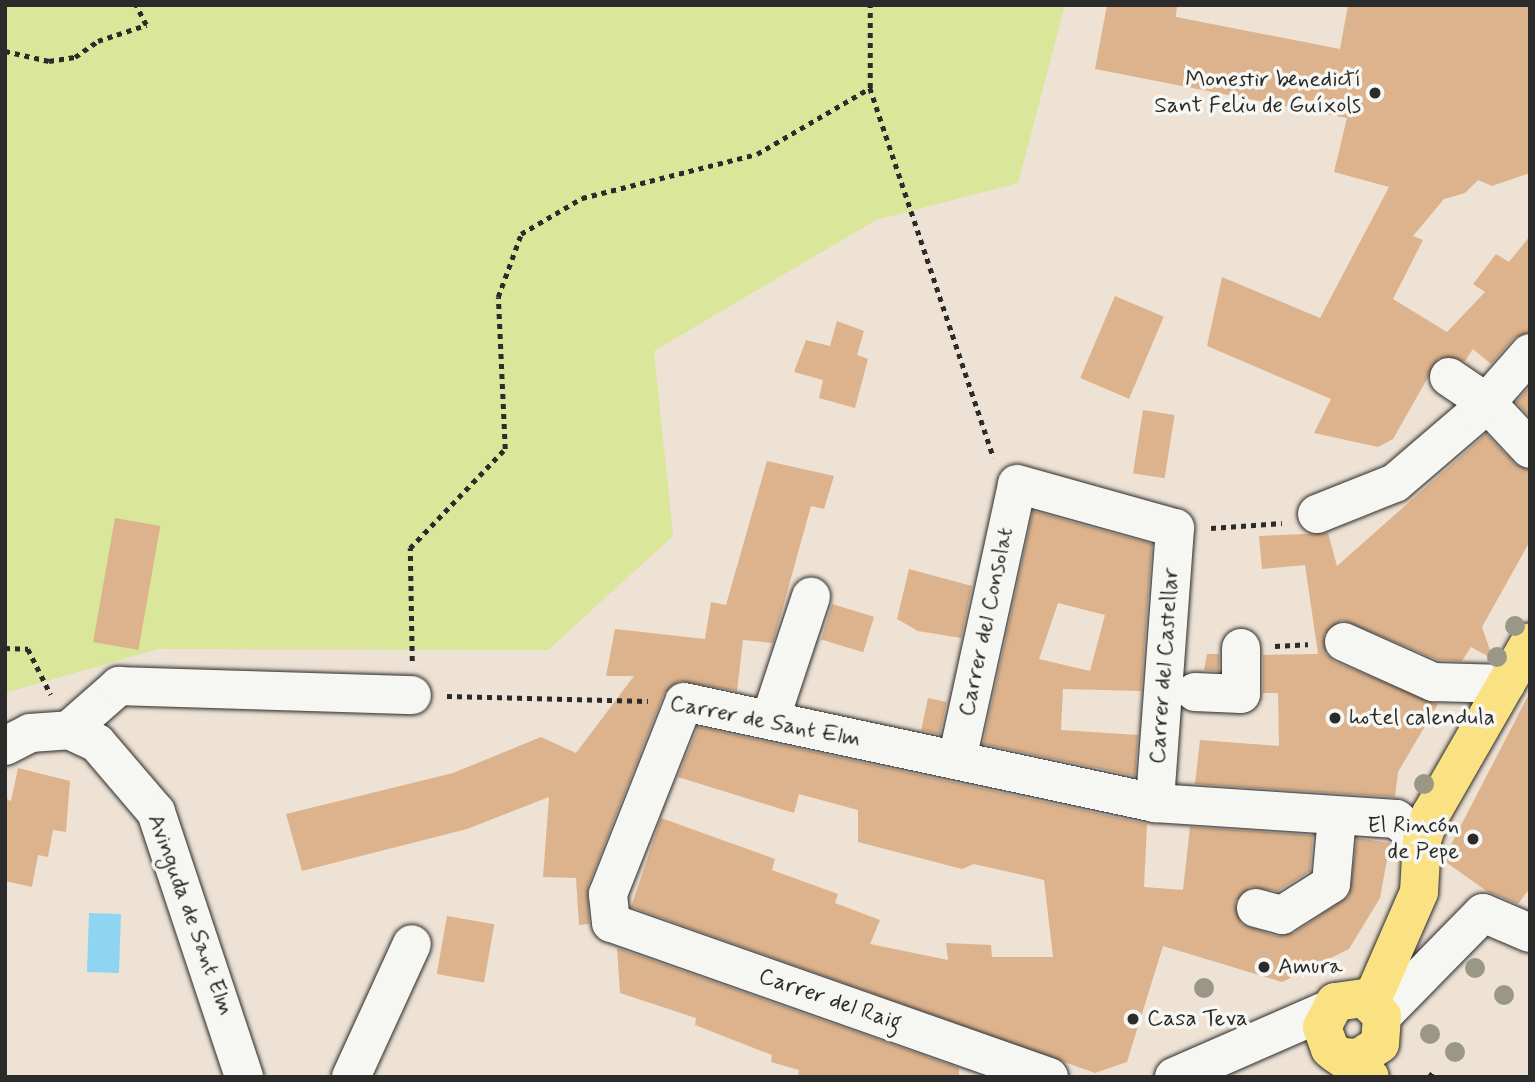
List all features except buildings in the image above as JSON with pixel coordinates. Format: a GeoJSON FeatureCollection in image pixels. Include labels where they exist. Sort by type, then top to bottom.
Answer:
{"type":"FeatureCollection","features":[{"type":"Feature","properties":{"kind":"main road"},"geometry":{"type":"LineString","coordinates":[[1359,1037],[1419,892],[1422,840],[1530,642]]}},
{"type":"Feature","properties":{"kind":"street"},"geometry":{"type":"LineString","coordinates":[[1317,514],[1395,483],[1486,402],[1530,354]]}},
{"type":"Feature","properties":{"kind":"street"},"geometry":{"type":"LineString","coordinates":[[1449,377],[1486,402],[1530,449]]}},
{"type":"Feature","properties":{"kind":"street"},"geometry":{"type":"LineString","coordinates":[[1018,484],[1175,528]]}},
{"type":"Feature","properties":{"kind":"street","name":"Carrer del Consolat"},"geometry":{"type":"LineString","coordinates":[[957,760],[1018,484]]}},
{"type":"Feature","properties":{"kind":"street","name":"Carrer del Castellar"},"geometry":{"type":"LineString","coordinates":[[1155,803],[1175,528]]}},
{"type":"Feature","properties":{"kind":"street"},"geometry":{"type":"LineString","coordinates":[[770,720],[811,597]]}},
{"type":"Feature","properties":{"kind":"street"},"geometry":{"type":"LineString","coordinates":[[1344,642],[1433,682],[1506,684]]}},
{"type":"Feature","properties":{"kind":"street"},"geometry":{"type":"LineString","coordinates":[[1195,692],[1241,694],[1241,648]]}},
{"type":"Feature","properties":{"kind":"street"},"geometry":{"type":"LineString","coordinates":[[5,746],[30,733],[69,730],[119,686],[412,695]]}},
{"type":"Feature","properties":{"kind":"street","name":"Carrer de Sant Elm"},"geometry":{"type":"LineString","coordinates":[[684,702],[1155,803],[1396,819],[1422,840]]}},
{"type":"Feature","properties":{"kind":"street","name":"Carrer del Raig"},"geometry":{"type":"LineString","coordinates":[[684,702],[608,894],[611,923],[1049,1077]]}},
{"type":"Feature","properties":{"kind":"street","name":"Avinguda de Sant Elm"},"geometry":{"type":"LineString","coordinates":[[69,730],[97,743],[156,812],[244,1077]]}},
{"type":"Feature","properties":{"kind":"street"},"geometry":{"type":"LineString","coordinates":[[1256,908],[1282,915],[1331,884],[1337,817]]}},
{"type":"Feature","properties":{"kind":"street"},"geometry":{"type":"LineString","coordinates":[[1174,1077],[1283,1032],[1359,1037],[1483,913],[1525,919]]}},
{"type":"Feature","properties":{"kind":"street"},"geometry":{"type":"LineString","coordinates":[[351,1077],[412,944]]}},
{"type":"Feature","properties":{"kind":"path"},"geometry":{"type":"LineString","coordinates":[[5,51],[49,61],[75,57],[97,41],[146,25],[136,5]]}},
{"type":"Feature","properties":{"kind":"path"},"geometry":{"type":"LineString","coordinates":[[870,5],[870,88],[998,472],[1018,484]]}},
{"type":"Feature","properties":{"kind":"path"},"geometry":{"type":"LineString","coordinates":[[412,695],[410,548],[505,449],[498,298],[520,234],[582,198],[757,153],[870,88]]}},
{"type":"Feature","properties":{"kind":"path"},"geometry":{"type":"LineString","coordinates":[[1175,528],[1262,528],[1317,514]]}},
{"type":"Feature","properties":{"kind":"path"},"geometry":{"type":"LineString","coordinates":[[1241,648],[1344,642]]}},
{"type":"Feature","properties":{"kind":"path"},"geometry":{"type":"LineString","coordinates":[[5,648],[28,649],[69,730]]}},
{"type":"Feature","properties":{"kind":"path","name":"Carrer de Sant Elm"},"geometry":{"type":"LineString","coordinates":[[412,695],[684,702]]}},
{"type":"Feature","properties":{"kind":"path"},"geometry":{"type":"LineString","coordinates":[[1429,1077],[1433,1072]]}},
{"type":"Feature","properties":{"kind":"green space"},"geometry":{"type":"Polygon","coordinates":[[[5,5],[1065,5],[1018,183],[876,220],[654,351],[673,536],[548,650],[158,649],[5,693],[5,5]]]}},
{"type":"Feature","properties":{"kind":"water"},"geometry":{"type":"Polygon","coordinates":[[[89,913],[121,914],[119,973],[87,972],[89,913]]]}},
{"type":"Feature","properties":{"kind":"place","name":"Monestir benedictí Sant Feliu de Guíxols"},"geometry":{"type":"Point","coordinates":[1375,93]}},
{"type":"Feature","properties":{"kind":"place","name":"hotel calendula"},"geometry":{"type":"Point","coordinates":[1335,718]}},
{"type":"Feature","properties":{"kind":"place","name":"El Rincón de Pepe"},"geometry":{"type":"Point","coordinates":[1473,839]}},
{"type":"Feature","properties":{"kind":"place","name":"Amura"},"geometry":{"type":"Point","coordinates":[1264,967]}},
{"type":"Feature","properties":{"kind":"place","name":"Casa Teva"},"geometry":{"type":"Point","coordinates":[1133,1019]}}]}
